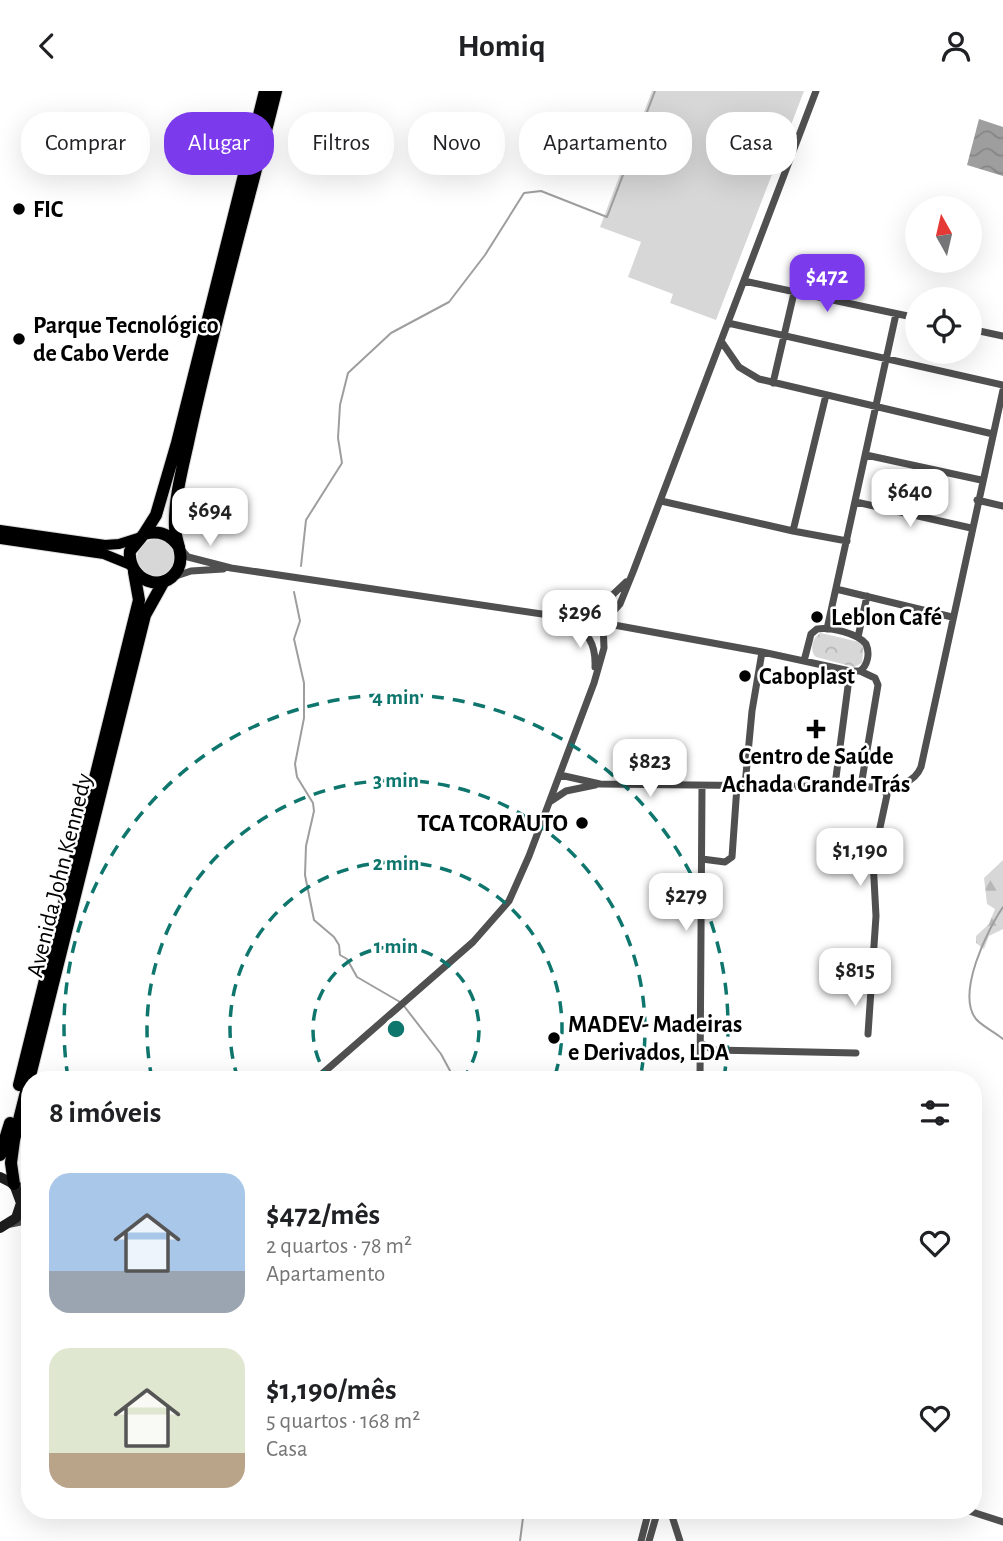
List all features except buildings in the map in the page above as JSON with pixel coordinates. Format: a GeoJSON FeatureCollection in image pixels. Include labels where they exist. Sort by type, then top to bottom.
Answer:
{"type":"FeatureCollection","features":[{"type":"Feature","properties":{"kind":"highway"},"geometry":{"type":"LineString","coordinates":[[265,91],[177,443],[156,515],[130,551],[133,569],[148,582],[168,579],[180,564],[175,517],[188,443],[276,91]]}},
{"type":"Feature","properties":{"kind":"highway"},"geometry":{"type":"LineString","coordinates":[[141,536],[152,532],[168,535],[179,547]]}},
{"type":"Feature","properties":{"kind":"highway","name":"Avenida John Kennedy"},"geometry":{"type":"LineString","coordinates":[[21,1071],[139,600],[133,569]]}},
{"type":"Feature","properties":{"kind":"highway","name":"Avenida John Kennedy"},"geometry":{"type":"LineString","coordinates":[[31,1071],[145,615],[168,579]]}},
{"type":"Feature","properties":{"kind":"highway","name":"Avenida John Kennedy"},"geometry":{"type":"LineString","coordinates":[[0,1155],[21,1071]]}},
{"type":"Feature","properties":{"kind":"highway","name":"Avenida John Kennedy"},"geometry":{"type":"LineString","coordinates":[[17,1189],[11,1163],[21,1112]]}},
{"type":"Feature","properties":{"kind":"main road"},"geometry":{"type":"LineString","coordinates":[[0,530],[105,545],[119,544],[141,536]]}},
{"type":"Feature","properties":{"kind":"main road"},"geometry":{"type":"LineString","coordinates":[[0,539],[104,554],[133,569]]}},
{"type":"Feature","properties":{"kind":"street"},"geometry":{"type":"LineString","coordinates":[[325,1071],[479,936],[509,901],[560,775],[593,683],[604,648],[603,623],[620,604],[633,572],[816,91]]}},
{"type":"Feature","properties":{"kind":"street"},"geometry":{"type":"LineString","coordinates":[[744,281],[905,316]]}},
{"type":"Feature","properties":{"kind":"street"},"geometry":{"type":"LineString","coordinates":[[773,383],[794,293]]}},
{"type":"Feature","properties":{"kind":"street"},"geometry":{"type":"LineString","coordinates":[[827,629],[878,406],[896,314]]}},
{"type":"Feature","properties":{"kind":"street"},"geometry":{"type":"LineString","coordinates":[[560,775],[600,784],[881,787],[911,781],[921,767],[1003,388],[728,323]]}},
{"type":"Feature","properties":{"kind":"street"},"geometry":{"type":"LineString","coordinates":[[982,332],[1003,336]]}},
{"type":"Feature","properties":{"kind":"street"},"geometry":{"type":"LineString","coordinates":[[721,341],[739,367],[752,376],[993,434]]}},
{"type":"Feature","properties":{"kind":"street"},"geometry":{"type":"LineString","coordinates":[[793,531],[826,395]]}},
{"type":"Feature","properties":{"kind":"street"},"geometry":{"type":"LineString","coordinates":[[866,455],[981,480]]}},
{"type":"Feature","properties":{"kind":"street"},"geometry":{"type":"LineString","coordinates":[[977,500],[1003,506]]}},
{"type":"Feature","properties":{"kind":"street"},"geometry":{"type":"LineString","coordinates":[[661,502],[847,541]]}},
{"type":"Feature","properties":{"kind":"street"},"geometry":{"type":"LineString","coordinates":[[856,502],[971,528]]}},
{"type":"Feature","properties":{"kind":"street"},"geometry":{"type":"LineString","coordinates":[[179,547],[188,557],[231,568],[603,623],[860,671],[876,678],[878,685],[861,786]]}},
{"type":"Feature","properties":{"kind":"street"},"geometry":{"type":"LineString","coordinates":[[168,579],[191,571],[231,568]]}},
{"type":"Feature","properties":{"kind":"street"},"geometry":{"type":"LineString","coordinates":[[565,618],[604,603],[633,572]]}},
{"type":"Feature","properties":{"kind":"street"},"geometry":{"type":"LineString","coordinates":[[836,589],[952,617]]}},
{"type":"Feature","properties":{"kind":"street"},"geometry":{"type":"LineString","coordinates":[[858,637],[867,596]]}},
{"type":"Feature","properties":{"kind":"street"},"geometry":{"type":"LineString","coordinates":[[565,618],[590,637],[595,652],[593,683]]}},
{"type":"Feature","properties":{"kind":"street"},"geometry":{"type":"LineString","coordinates":[[804,661],[813,631],[827,629],[864,640],[868,651],[864,667],[860,671]]}},
{"type":"Feature","properties":{"kind":"street"},"geometry":{"type":"LineString","coordinates":[[702,859],[730,860],[762,652]]}},
{"type":"Feature","properties":{"kind":"street"},"geometry":{"type":"LineString","coordinates":[[835,785],[850,671]]}},
{"type":"Feature","properties":{"kind":"street"},"geometry":{"type":"LineString","coordinates":[[547,807],[555,797],[566,791],[600,784]]}},
{"type":"Feature","properties":{"kind":"street"},"geometry":{"type":"LineString","coordinates":[[700,1071],[702,787]]}},
{"type":"Feature","properties":{"kind":"street"},"geometry":{"type":"LineString","coordinates":[[868,1034],[876,916],[873,860],[887,795],[881,787]]}},
{"type":"Feature","properties":{"kind":"street"},"geometry":{"type":"LineString","coordinates":[[701,1043],[713,1051],[856,1053]]}},
{"type":"Feature","properties":{"kind":"street"},"geometry":{"type":"LineString","coordinates":[[0,1177],[17,1189],[21,1198]]}},
{"type":"Feature","properties":{"kind":"street"},"geometry":{"type":"LineString","coordinates":[[17,1189],[21,1187]]}},
{"type":"Feature","properties":{"kind":"street"},"geometry":{"type":"LineString","coordinates":[[4,1227],[20,1211],[17,1189]]}},
{"type":"Feature","properties":{"kind":"street"},"geometry":{"type":"LineString","coordinates":[[4,1227],[21,1222]]}},
{"type":"Feature","properties":{"kind":"street"},"geometry":{"type":"LineString","coordinates":[[982,1515],[1003,1522]]}},
{"type":"Feature","properties":{"kind":"street"},"geometry":{"type":"LineString","coordinates":[[641,1541],[647,1519]]}},
{"type":"Feature","properties":{"kind":"street"},"geometry":{"type":"LineString","coordinates":[[649,1541],[655,1519]]}},
{"type":"Feature","properties":{"kind":"street"},"geometry":{"type":"LineString","coordinates":[[673,1519],[680,1541]]}},
{"type":"Feature","properties":{"kind":"green space"},"geometry":{"type":"Polygon","coordinates":[[[652,91],[804,91],[796,112],[706,112],[706,175],[772,175],[716,320],[670,303],[673,294],[628,277],[641,242],[600,227],[620,175],[692,175],[692,112],[644,112],[652,91]]]}},
{"type":"Feature","properties":{"kind":"green space"},"geometry":{"type":"Polygon","coordinates":[[[156,539],[170,544],[175,558],[170,572],[156,577],[142,572],[137,558],[142,544],[156,539]]]}},
{"type":"Feature","properties":{"kind":"green space"},"geometry":{"type":"Polygon","coordinates":[[[821,633],[859,642],[864,646],[862,663],[854,667],[816,657],[812,644],[821,633]]]}},
{"type":"Feature","properties":{"kind":"green space"},"geometry":{"type":"Polygon","coordinates":[[[1003,860],[1003,929],[989,936],[984,949],[976,943],[976,936],[989,924],[995,909],[987,904],[984,878],[1003,860]]]}},
{"type":"Feature","properties":{"kind":"water"},"geometry":{"type":"Polygon","coordinates":[[[979,119],[1003,127],[1003,176],[967,165],[979,119]]]}},
{"type":"Feature","properties":{"kind":"waterway"},"geometry":{"type":"LineString","coordinates":[[301,566],[306,520],[342,463],[338,438],[340,405],[348,373],[391,333],[449,302],[485,255],[524,193],[541,191],[607,217],[655,91]]}},
{"type":"Feature","properties":{"kind":"waterway"},"geometry":{"type":"LineString","coordinates":[[294,592],[300,621],[294,639],[304,683],[304,718],[295,764],[297,777],[313,803],[314,811],[306,846],[305,875],[314,920],[334,937],[339,945],[340,955],[347,959],[357,977],[400,1002]]}},
{"type":"Feature","properties":{"kind":"waterway"},"geometry":{"type":"LineString","coordinates":[[1003,907],[982,946],[970,994],[971,1008],[976,1019],[1003,1039]]}},
{"type":"Feature","properties":{"kind":"waterway"},"geometry":{"type":"LineString","coordinates":[[404,1006],[441,1054],[450,1071]]}},
{"type":"Feature","properties":{"kind":"waterway"},"geometry":{"type":"LineString","coordinates":[[520,1541],[523,1519]]}},
{"type":"Feature","properties":{"kind":"place","name":"FIC"},"geometry":{"type":"Point","coordinates":[19,209]}},
{"type":"Feature","properties":{"kind":"place","name":"Parque Tecnológico de Cabo Verde"},"geometry":{"type":"Point","coordinates":[19,339]}},
{"type":"Feature","properties":{"kind":"place","name":"Leblon Café"},"geometry":{"type":"Point","coordinates":[817,617]}},
{"type":"Feature","properties":{"kind":"place","name":"Caboplast"},"geometry":{"type":"Point","coordinates":[745,676]}},
{"type":"Feature","properties":{"kind":"place","name":"Centro de Saúde Achada Grande Trás"},"geometry":{"type":"Point","coordinates":[816,729]}},
{"type":"Feature","properties":{"kind":"place","name":"TCA TCORAUTO"},"geometry":{"type":"Point","coordinates":[582,823]}},
{"type":"Feature","properties":{"kind":"place","name":"MADEV- Madeiras e Derivados, LDA"},"geometry":{"type":"Point","coordinates":[554,1038]}}]}
